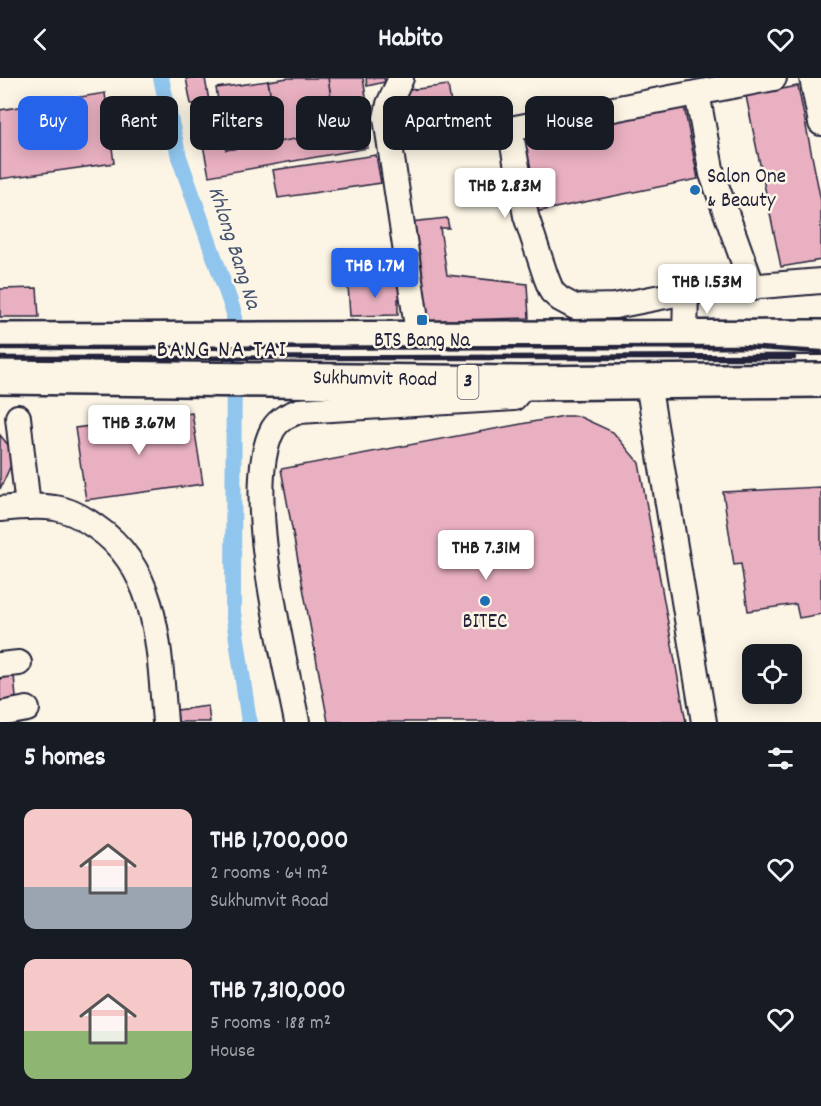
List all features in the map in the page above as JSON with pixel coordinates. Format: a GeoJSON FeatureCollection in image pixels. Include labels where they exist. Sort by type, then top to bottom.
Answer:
{"type":"FeatureCollection","features":[{"type":"Feature","properties":{"kind":"highway"},"geometry":{"type":"LineString","coordinates":[[695,337],[821,314]]}},
{"type":"Feature","properties":{"kind":"highway","name":"Sukhumvit Road"},"geometry":{"type":"LineString","coordinates":[[0,340],[284,341],[821,337]]}},
{"type":"Feature","properties":{"kind":"highway","name":"Sukhumvit Road"},"geometry":{"type":"LineString","coordinates":[[0,377],[288,378],[522,383],[821,380]]}},
{"type":"Feature","properties":{"kind":"highway"},"geometry":{"type":"LineString","coordinates":[[648,383],[724,393],[821,399]]}},
{"type":"Feature","properties":{"kind":"street"},"geometry":{"type":"LineString","coordinates":[[774,78],[510,129],[526,216],[552,292],[575,307],[615,306],[686,292],[821,281]]}},
{"type":"Feature","properties":{"kind":"street"},"geometry":{"type":"LineString","coordinates":[[812,78],[821,123]]}},
{"type":"Feature","properties":{"kind":"street"},"geometry":{"type":"LineString","coordinates":[[408,79],[389,104],[386,118],[419,340]]}},
{"type":"Feature","properties":{"kind":"street"},"geometry":{"type":"LineString","coordinates":[[697,93],[712,174],[753,288]]}},
{"type":"Feature","properties":{"kind":"street"},"geometry":{"type":"LineString","coordinates":[[686,292],[695,337]]}},
{"type":"Feature","properties":{"kind":"street"},"geometry":{"type":"LineString","coordinates":[[557,338],[560,299]]}},
{"type":"Feature","properties":{"kind":"street"},"geometry":{"type":"LineString","coordinates":[[297,722],[265,560],[262,504],[265,459],[273,429],[287,415],[299,411],[514,398],[519,394],[522,383]]}},
{"type":"Feature","properties":{"kind":"street"},"geometry":{"type":"LineString","coordinates":[[648,383],[704,722]]}},
{"type":"Feature","properties":{"kind":"street"},"geometry":{"type":"LineString","coordinates":[[18,417],[28,507]]}},
{"type":"Feature","properties":{"kind":"street"},"geometry":{"type":"LineString","coordinates":[[0,509],[56,508],[87,521],[111,537],[126,553],[148,596],[155,624],[165,722]]}},
{"type":"Feature","properties":{"kind":"street"},"geometry":{"type":"LineString","coordinates":[[0,714],[27,709]]}},
{"type":"Feature","properties":{"kind":"building"},"geometry":{"type":"Polygon","coordinates":[[[186,78],[205,78],[208,96],[190,96],[190,99],[186,78]]]}},
{"type":"Feature","properties":{"kind":"building"},"geometry":{"type":"Polygon","coordinates":[[[288,78],[328,78],[331,96],[296,96],[296,139],[284,141],[284,96],[270,96],[268,81],[288,78]]]}},
{"type":"Feature","properties":{"kind":"building"},"geometry":{"type":"Polygon","coordinates":[[[328,78],[363,78],[366,96],[331,96],[328,78]]]}},
{"type":"Feature","properties":{"kind":"building"},"geometry":{"type":"Polygon","coordinates":[[[366,78],[384,78],[385,82],[367,86],[366,78]]]}},
{"type":"Feature","properties":{"kind":"building"},"geometry":{"type":"Polygon","coordinates":[[[268,81],[270,96],[217,96],[216,88],[268,81]]]}},
{"type":"Feature","properties":{"kind":"building"},"geometry":{"type":"Polygon","coordinates":[[[448,85],[450,96],[403,96],[402,91],[448,85]]]}},
{"type":"Feature","properties":{"kind":"building"},"geometry":{"type":"Polygon","coordinates":[[[798,86],[821,201],[821,260],[781,267],[746,96],[798,86]]]}},
{"type":"Feature","properties":{"kind":"building"},"geometry":{"type":"Polygon","coordinates":[[[105,93],[105,96],[100,96],[100,150],[112,150],[114,163],[0,179],[0,110],[18,107],[18,150],[88,150],[86,96],[105,93]]]}},
{"type":"Feature","properties":{"kind":"building"},"geometry":{"type":"Polygon","coordinates":[[[684,106],[698,179],[530,213],[517,140],[525,138],[525,150],[614,150],[614,120],[684,106]]]}},
{"type":"Feature","properties":{"kind":"building"},"geometry":{"type":"Polygon","coordinates":[[[296,139],[296,150],[357,150],[209,176],[204,150],[284,150],[284,141],[296,139]]]}},
{"type":"Feature","properties":{"kind":"building"},"geometry":{"type":"Polygon","coordinates":[[[376,155],[381,183],[278,198],[273,170],[376,155]]]}},
{"type":"Feature","properties":{"kind":"building"},"geometry":{"type":"Polygon","coordinates":[[[447,218],[449,228],[440,228],[447,275],[527,284],[529,318],[425,321],[410,222],[447,218]]]}},
{"type":"Feature","properties":{"kind":"building"},"geometry":{"type":"Polygon","coordinates":[[[405,283],[405,298],[398,299],[398,315],[350,316],[348,285],[405,283]]]}},
{"type":"Feature","properties":{"kind":"building"},"geometry":{"type":"Polygon","coordinates":[[[37,288],[39,317],[0,317],[0,289],[37,288]]]}},
{"type":"Feature","properties":{"kind":"building"},"geometry":{"type":"Polygon","coordinates":[[[192,413],[203,484],[86,500],[75,428],[192,413]]]}},
{"type":"Feature","properties":{"kind":"building","name":"BITEC"},"geometry":{"type":"Polygon","coordinates":[[[564,416],[578,416],[613,432],[639,463],[686,722],[328,722],[281,469],[564,416]]]}},
{"type":"Feature","properties":{"kind":"building"},"geometry":{"type":"Polygon","coordinates":[[[0,435],[9,446],[11,465],[0,489],[0,435]]]}},
{"type":"Feature","properties":{"kind":"building"},"geometry":{"type":"Polygon","coordinates":[[[821,487],[821,614],[799,618],[796,604],[748,611],[741,564],[734,565],[723,492],[821,487]]]}},
{"type":"Feature","properties":{"kind":"building"},"geometry":{"type":"Polygon","coordinates":[[[14,675],[16,698],[0,701],[0,677],[14,675]]]}},
{"type":"Feature","properties":{"kind":"building"},"geometry":{"type":"Polygon","coordinates":[[[208,706],[210,722],[178,722],[177,710],[208,706]]]}},
{"type":"Feature","properties":{"kind":"waterway","name":"Khlong Bang Na"},"geometry":{"type":"LineString","coordinates":[[161,78],[179,157],[234,313],[233,612],[249,722]]}},
{"type":"Feature","properties":{"kind":"railway"},"geometry":{"type":"LineString","coordinates":[[0,348],[743,347],[821,352]]}},
{"type":"Feature","properties":{"kind":"railway"},"geometry":{"type":"LineString","coordinates":[[0,358],[794,358]]}},
{"type":"Feature","properties":{"kind":"place","name":"Salon One & Beauty"},"geometry":{"type":"Point","coordinates":[695,190]}},
{"type":"Feature","properties":{"kind":"place","name":"BTS Bang Na"},"geometry":{"type":"Point","coordinates":[422,320]}},
{"type":"Feature","properties":{"kind":"place","name":"BITEC"},"geometry":{"type":"Point","coordinates":[485,601]}},
{"type":"Feature","properties":{"kind":"district","name":"BANG NA TAI"},"geometry":{"type":"Point","coordinates":[222,351]}}]}
